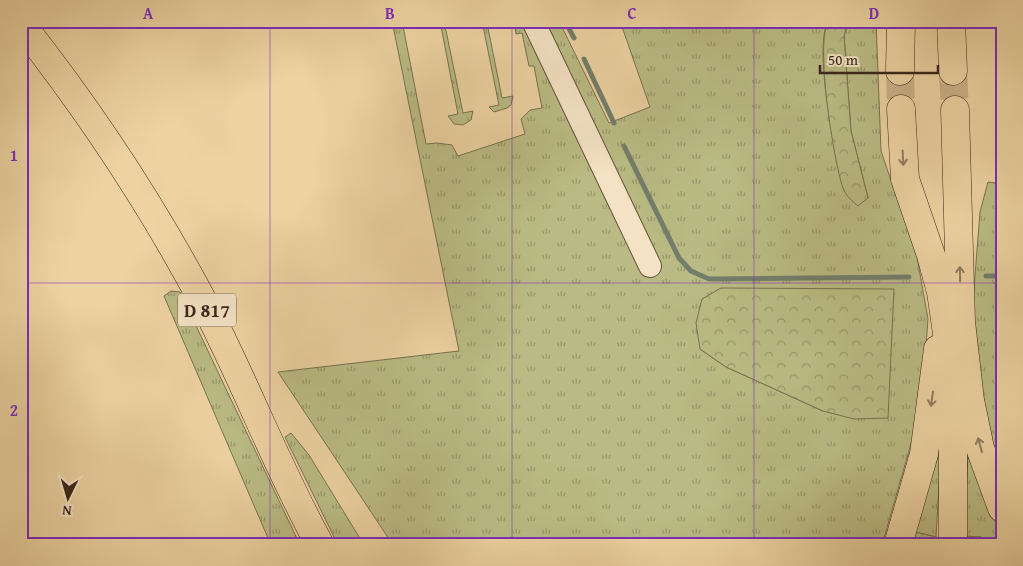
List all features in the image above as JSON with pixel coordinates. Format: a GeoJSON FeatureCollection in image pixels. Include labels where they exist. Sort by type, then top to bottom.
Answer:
{"type":"FeatureCollection","features":[{"type":"Feature","properties":{"kind":"main road","name":"D 817"},"geometry":{"type":"LineString","coordinates":[[37,21],[71,87]]}},
{"type":"Feature","properties":{"kind":"main road"},"geometry":{"type":"LineString","coordinates":[[900,71],[901,21]]}},
{"type":"Feature","properties":{"kind":"main road"},"geometry":{"type":"LineString","coordinates":[[952,21],[953,71]]}},
{"type":"Feature","properties":{"kind":"main road","name":"D 817"},"geometry":{"type":"LineString","coordinates":[[21,24],[71,87],[123,164],[207,310],[320,545]]}},
{"type":"Feature","properties":{"kind":"main road"},"geometry":{"type":"LineString","coordinates":[[901,109],[904,179],[931,255],[941,292],[952,319],[980,448],[1002,508]]}},
{"type":"Feature","properties":{"kind":"main road"},"geometry":{"type":"LineString","coordinates":[[953,545],[952,319],[954,110]]}},
{"type":"Feature","properties":{"kind":"main road"},"geometry":{"type":"LineString","coordinates":[[898,545],[924,454],[952,319]]}},
{"type":"Feature","properties":{"kind":"street"},"geometry":{"type":"LineString","coordinates":[[533,21],[650,266]]}},
{"type":"Feature","properties":{"kind":"green space"},"geometry":{"type":"Polygon","coordinates":[[[392,21],[402,21],[426,144],[452,145],[458,156],[525,134],[521,119],[530,110],[542,108],[534,66],[529,66],[522,33],[516,34],[514,21],[559,21],[609,123],[650,107],[620,21],[829,21],[824,33],[824,76],[831,129],[840,175],[844,190],[868,198],[851,131],[844,36],[848,21],[876,21],[881,151],[917,257],[928,319],[924,374],[917,423],[882,545],[393,545],[278,372],[459,351],[392,21]],[[700,349],[726,367],[823,411],[700,349]]]}},
{"type":"Feature","properties":{"kind":"green space"},"geometry":{"type":"Polygon","coordinates":[[[440,21],[444,21],[463,113],[473,111],[471,120],[463,125],[454,124],[448,116],[458,114],[440,21]]]}},
{"type":"Feature","properties":{"kind":"green space"},"geometry":{"type":"Polygon","coordinates":[[[482,21],[495,21],[487,23],[502,98],[513,96],[511,105],[494,112],[489,107],[499,105],[482,21]]]}},
{"type":"Feature","properties":{"kind":"green space"},"geometry":{"type":"Polygon","coordinates":[[[829,21],[848,21],[844,36],[851,131],[868,198],[858,206],[847,196],[843,188],[831,129],[824,76],[825,33],[829,21]]]}},
{"type":"Feature","properties":{"kind":"green space"},"geometry":{"type":"Polygon","coordinates":[[[988,182],[1002,184],[1002,474],[986,428],[972,359],[973,301],[980,212],[988,182]]]}},
{"type":"Feature","properties":{"kind":"green space"},"geometry":{"type":"Polygon","coordinates":[[[721,288],[894,289],[888,418],[854,419],[823,411],[726,367],[700,349],[696,323],[702,299],[721,288]]]}},
{"type":"Feature","properties":{"kind":"green space"},"geometry":{"type":"Polygon","coordinates":[[[171,291],[180,292],[300,545],[271,545],[164,296],[171,291]]]}},
{"type":"Feature","properties":{"kind":"green space"},"geometry":{"type":"Polygon","coordinates":[[[291,433],[309,455],[364,545],[338,545],[285,437],[291,433]]]}},
{"type":"Feature","properties":{"kind":"green space"},"geometry":{"type":"Polygon","coordinates":[[[934,451],[941,452],[936,537],[915,532],[934,451]]]}},
{"type":"Feature","properties":{"kind":"green space"},"geometry":{"type":"Polygon","coordinates":[[[974,454],[1002,526],[1002,545],[984,545],[981,537],[964,536],[968,455],[974,454]]]}},
{"type":"Feature","properties":{"kind":"green space"},"geometry":{"type":"Polygon","coordinates":[[[915,532],[936,537],[935,545],[912,545],[915,532]]]}},
{"type":"Feature","properties":{"kind":"green space"},"geometry":{"type":"Polygon","coordinates":[[[964,536],[981,537],[984,545],[965,545],[964,536]]]}},
{"type":"Feature","properties":{"kind":"waterway"},"geometry":{"type":"LineString","coordinates":[[565,21],[574,38]]}},
{"type":"Feature","properties":{"kind":"waterway"},"geometry":{"type":"LineString","coordinates":[[584,59],[614,123]]}},
{"type":"Feature","properties":{"kind":"waterway"},"geometry":{"type":"LineString","coordinates":[[624,146],[679,258],[691,271],[709,279],[909,277]]}},
{"type":"Feature","properties":{"kind":"waterway"},"geometry":{"type":"LineString","coordinates":[[986,276],[1002,276]]}},
{"type":"Feature","properties":{"kind":"tunnel"},"geometry":{"type":"LineString","coordinates":[[900,71],[901,109]]}},
{"type":"Feature","properties":{"kind":"tunnel"},"geometry":{"type":"LineString","coordinates":[[953,71],[955,110]]}}]}
